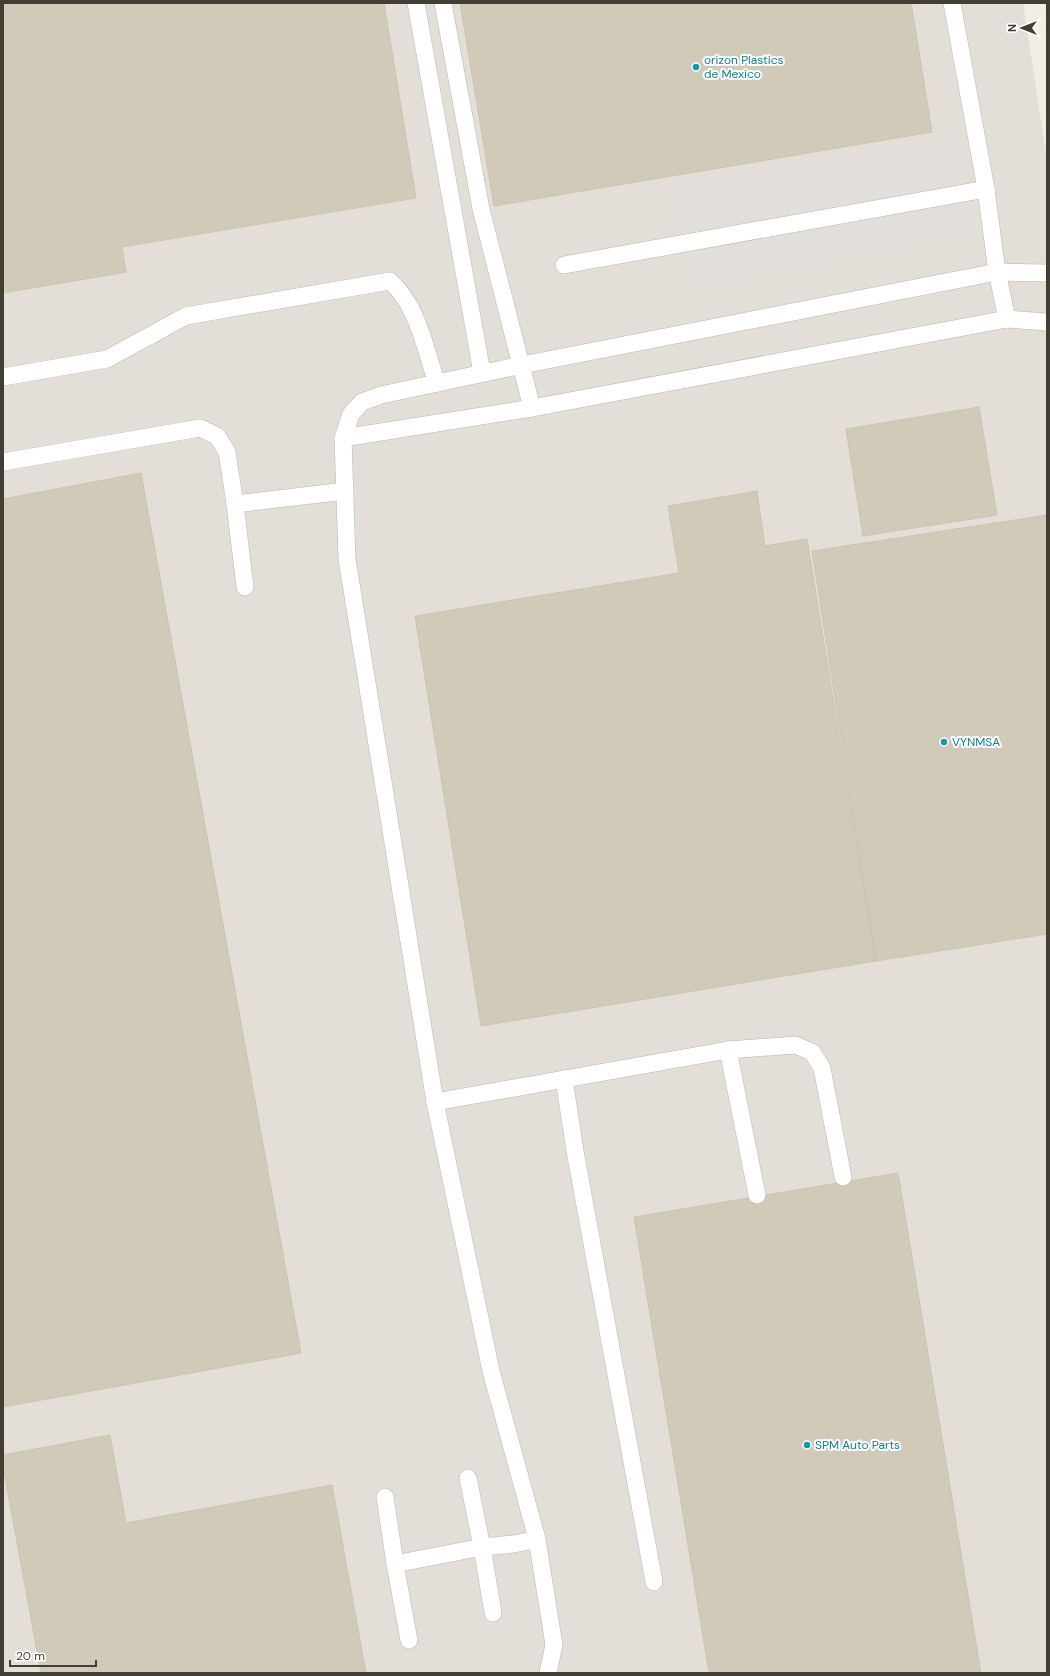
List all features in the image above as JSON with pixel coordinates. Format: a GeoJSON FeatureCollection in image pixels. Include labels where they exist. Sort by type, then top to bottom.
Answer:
{"type":"FeatureCollection","features":[{"type":"Feature","properties":{"kind":"lane"},"geometry":{"type":"LineString","coordinates":[[416,3],[482,373]]}},
{"type":"Feature","properties":{"kind":"lane"},"geometry":{"type":"LineString","coordinates":[[443,3],[481,209],[532,408]]}},
{"type":"Feature","properties":{"kind":"lane"},"geometry":{"type":"LineString","coordinates":[[952,3],[986,189],[996,272],[1007,319]]}},
{"type":"Feature","properties":{"kind":"lane"},"geometry":{"type":"LineString","coordinates":[[564,265],[986,189]]}},
{"type":"Feature","properties":{"kind":"lane"},"geometry":{"type":"LineString","coordinates":[[548,1673],[554,1645],[537,1538],[491,1371],[436,1102],[347,559],[343,438],[351,414],[362,402],[382,394],[482,373],[996,272],[1047,273]]}},
{"type":"Feature","properties":{"kind":"lane"},"geometry":{"type":"LineString","coordinates":[[3,377],[107,359],[186,316],[390,281],[401,291],[412,312],[437,383]]}},
{"type":"Feature","properties":{"kind":"lane"},"geometry":{"type":"LineString","coordinates":[[343,438],[532,408],[1007,319],[1047,322]]}},
{"type":"Feature","properties":{"kind":"lane"},"geometry":{"type":"LineString","coordinates":[[3,462],[200,428],[217,436],[227,452],[245,587]]}},
{"type":"Feature","properties":{"kind":"lane"},"geometry":{"type":"LineString","coordinates":[[235,504],[345,491]]}},
{"type":"Feature","properties":{"kind":"lane"},"geometry":{"type":"LineString","coordinates":[[436,1102],[728,1050],[795,1046],[812,1052],[822,1068],[843,1177]]}},
{"type":"Feature","properties":{"kind":"lane"},"geometry":{"type":"LineString","coordinates":[[728,1050],[757,1195]]}},
{"type":"Feature","properties":{"kind":"lane"},"geometry":{"type":"LineString","coordinates":[[564,1079],[577,1167],[654,1582]]}},
{"type":"Feature","properties":{"kind":"lane"},"geometry":{"type":"LineString","coordinates":[[468,1478],[482,1547],[493,1613]]}},
{"type":"Feature","properties":{"kind":"lane"},"geometry":{"type":"LineString","coordinates":[[385,1497],[395,1564],[409,1640]]}},
{"type":"Feature","properties":{"kind":"lane"},"geometry":{"type":"LineString","coordinates":[[395,1564],[482,1547],[514,1544],[537,1538]]}},
{"type":"Feature","properties":{"kind":"shaded area"},"geometry":{"type":"Polygon","coordinates":[[[3,3],[1023,3],[1047,160],[1047,1673],[3,1673],[3,3]]]}},
{"type":"Feature","properties":{"kind":"shaded area"},"geometry":{"type":"Polygon","coordinates":[[[949,141],[968,230],[695,282],[677,187],[949,141]]]}},
{"type":"Feature","properties":{"kind":"building"},"geometry":{"type":"Polygon","coordinates":[[[3,3],[384,3],[416,198],[122,247],[126,272],[3,293],[3,3]]]}},
{"type":"Feature","properties":{"kind":"building","name":"orizon Plastics de Mexico"},"geometry":{"type":"Polygon","coordinates":[[[460,3],[911,3],[932,132],[494,206],[460,3]]]}},
{"type":"Feature","properties":{"kind":"building"},"geometry":{"type":"Polygon","coordinates":[[[979,407],[997,515],[863,536],[846,429],[979,407]]]}},
{"type":"Feature","properties":{"kind":"building"},"geometry":{"type":"Polygon","coordinates":[[[141,473],[301,1353],[3,1407],[3,499],[141,473]]]}},
{"type":"Feature","properties":{"kind":"building"},"geometry":{"type":"Polygon","coordinates":[[[757,491],[765,546],[807,539],[876,961],[481,1026],[415,616],[679,573],[668,506],[757,491]]]}},
{"type":"Feature","properties":{"kind":"building","name":"VYNMSA"},"geometry":{"type":"Polygon","coordinates":[[[1047,515],[1047,934],[876,961],[812,551],[1047,515]]]}},
{"type":"Feature","properties":{"kind":"building","name":"SPM Auto Parts"},"geometry":{"type":"Polygon","coordinates":[[[898,1173],[981,1673],[709,1673],[634,1217],[898,1173]]]}},
{"type":"Feature","properties":{"kind":"building"},"geometry":{"type":"Polygon","coordinates":[[[110,1435],[126,1523],[332,1485],[366,1673],[41,1673],[3,1466],[3,1455],[110,1435]]]}},
{"type":"Feature","properties":{"kind":"place","name":"orizon Plastics de Mexico"},"geometry":{"type":"Point","coordinates":[696,67]}},
{"type":"Feature","properties":{"kind":"place","name":"VYNMSA"},"geometry":{"type":"Point","coordinates":[944,742]}},
{"type":"Feature","properties":{"kind":"place","name":"SPM Auto Parts"},"geometry":{"type":"Point","coordinates":[807,1445]}}]}
